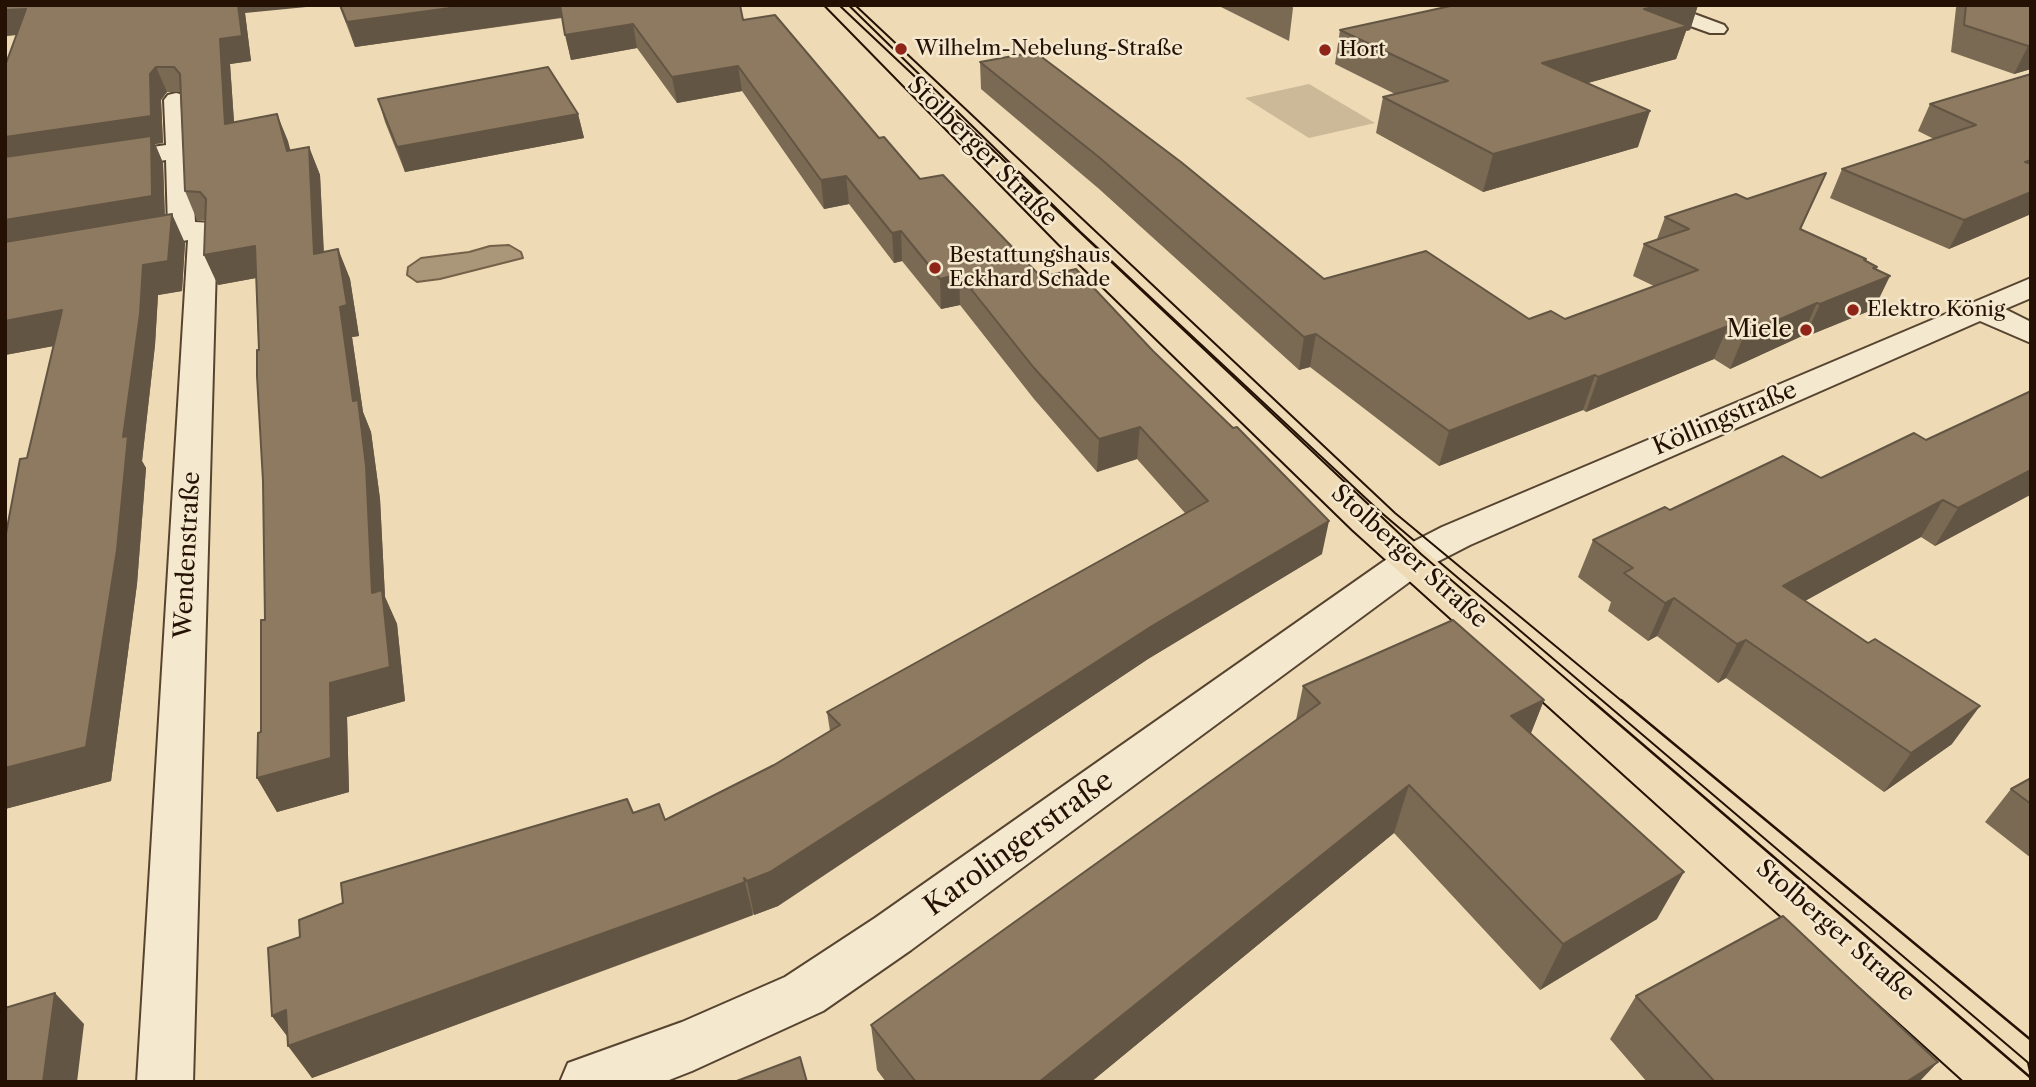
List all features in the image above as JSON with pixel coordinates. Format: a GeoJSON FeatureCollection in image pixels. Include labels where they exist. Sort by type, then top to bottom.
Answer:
{"type":"FeatureCollection","features":[{"type":"Feature","properties":{"kind":"main road","name":"Stolberger Straße"},"geometry":{"type":"LineString","coordinates":[[835,5],[1069,239],[1416,558],[1996,1079]]}},
{"type":"Feature","properties":{"kind":"street"},"geometry":{"type":"LineString","coordinates":[[1650,5],[1717,29]]}},
{"type":"Feature","properties":{"kind":"street"},"geometry":{"type":"LineString","coordinates":[[87,250],[182,233],[176,100]]}},
{"type":"Feature","properties":{"kind":"street"},"geometry":{"type":"LineString","coordinates":[[5,177],[180,150]]}},
{"type":"Feature","properties":{"kind":"street","name":"Wendenstraße"},"geometry":{"type":"LineString","coordinates":[[165,1082],[203,229],[182,233]]}},
{"type":"Feature","properties":{"kind":"street","name":"Köllingstraße"},"geometry":{"type":"LineString","coordinates":[[1416,558],[1469,530],[2031,287]]}},
{"type":"Feature","properties":{"kind":"street"},"geometry":{"type":"LineString","coordinates":[[1980,309],[2031,334]]}},
{"type":"Feature","properties":{"kind":"street","name":"Karolingerstraße"},"geometry":{"type":"LineString","coordinates":[[588,1082],[692,1045],[804,994],[893,934],[1416,558]]}},
{"type":"Feature","properties":{"kind":"shaded area"},"geometry":{"type":"Polygon","coordinates":[[[1309,84],[1375,123],[1309,138],[1245,98],[1309,84]]]}},
{"type":"Feature","properties":{"kind":"shaded area"},"geometry":{"type":"Polygon","coordinates":[[[509,245],[521,252],[523,258],[440,279],[417,282],[407,275],[408,267],[421,258],[509,245]]]}},
{"type":"Feature","properties":{"kind":"building"},"geometry":{"type":"Polygon","coordinates":[[[5,5],[238,5],[242,36],[220,39],[225,124],[277,114],[287,151],[309,147],[314,254],[338,249],[347,305],[340,307],[353,401],[358,400],[366,466],[372,593],[382,590],[390,667],[330,683],[331,758],[257,778],[258,733],[261,732],[261,620],[265,620],[255,246],[204,255],[206,199],[200,192],[185,191],[180,74],[174,67],[156,67],[150,74],[151,116],[5,137],[5,66],[26,9],[5,10],[5,5]]]}},
{"type":"Feature","properties":{"kind":"building"},"geometry":{"type":"Polygon","coordinates":[[[340,5],[472,5],[347,22],[340,5]]]}},
{"type":"Feature","properties":{"kind":"building"},"geometry":{"type":"Polygon","coordinates":[[[560,5],[740,5],[743,20],[775,15],[879,138],[884,137],[920,179],[943,175],[1041,277],[1076,269],[1153,351],[1233,428],[1237,427],[1329,521],[1152,626],[770,872],[747,881],[744,878],[745,882],[288,1046],[286,1010],[272,1016],[268,948],[300,937],[299,920],[343,903],[341,883],[627,799],[633,813],[659,804],[665,820],[774,765],[840,725],[827,712],[1208,501],[1140,427],[1099,439],[1034,368],[959,274],[940,279],[901,231],[892,233],[846,176],[821,180],[738,66],[672,77],[633,24],[565,35],[560,5]]]}},
{"type":"Feature","properties":{"kind":"building"},"geometry":{"type":"Polygon","coordinates":[[[1455,5],[1664,5],[1644,9],[1688,26],[1542,63],[1650,111],[1493,154],[1383,97],[1448,81],[1340,30],[1455,5]]]}},
{"type":"Feature","properties":{"kind":"building"},"geometry":{"type":"Polygon","coordinates":[[[1966,5],[2031,5],[2031,45],[1964,25],[1966,5]]]}},
{"type":"Feature","properties":{"kind":"building"},"geometry":{"type":"Polygon","coordinates":[[[1035,52],[1181,162],[1324,279],[1426,251],[1529,319],[1551,311],[1565,319],[1698,270],[1644,244],[1689,229],[1665,217],[1736,194],[1747,199],[1826,173],[1800,229],[1866,259],[1864,260],[1877,267],[1873,268],[1890,276],[1817,303],[1744,335],[1728,326],[1449,431],[1316,334],[1304,337],[1100,158],[980,62],[1035,52]]]}},
{"type":"Feature","properties":{"kind":"building"},"geometry":{"type":"Polygon","coordinates":[[[548,67],[578,114],[397,147],[378,99],[548,67]]]}},
{"type":"Feature","properties":{"kind":"building"},"geometry":{"type":"Polygon","coordinates":[[[2031,74],[2031,160],[2025,162],[2031,164],[2031,192],[1964,220],[1842,169],[1976,125],[1930,104],[2031,74]]]}},
{"type":"Feature","properties":{"kind":"building"},"geometry":{"type":"Polygon","coordinates":[[[151,136],[152,196],[5,220],[5,157],[151,136]]]}},
{"type":"Feature","properties":{"kind":"building"},"geometry":{"type":"Polygon","coordinates":[[[172,214],[168,261],[143,265],[140,314],[123,437],[128,436],[117,550],[86,747],[5,768],[5,539],[20,459],[27,458],[62,310],[5,321],[5,242],[172,214]]]}},
{"type":"Feature","properties":{"kind":"building"},"geometry":{"type":"Polygon","coordinates":[[[2031,391],[2031,470],[1958,508],[1943,500],[1783,586],[1868,643],[1875,639],[1980,706],[1911,753],[1746,640],[1737,644],[1674,598],[1665,603],[1624,573],[1633,568],[1593,540],[1665,507],[1670,510],[1783,456],[1821,478],[1914,433],[1926,440],[2031,391]]]}},
{"type":"Feature","properties":{"kind":"building"},"geometry":{"type":"Polygon","coordinates":[[[1453,620],[1544,700],[1511,716],[1684,872],[1563,944],[1409,785],[1039,1082],[916,1082],[871,1025],[1320,703],[1303,686],[1453,620]]]}},
{"type":"Feature","properties":{"kind":"building"},"geometry":{"type":"Polygon","coordinates":[[[2031,778],[2031,804],[2011,789],[2031,778]]]}},
{"type":"Feature","properties":{"kind":"building"},"geometry":{"type":"Polygon","coordinates":[[[1783,916],[1938,1062],[1906,1082],[1715,1082],[1636,996],[1783,916]]]}},
{"type":"Feature","properties":{"kind":"building"},"geometry":{"type":"Polygon","coordinates":[[[55,993],[43,1082],[5,1082],[5,1008],[55,993]]]}},
{"type":"Feature","properties":{"kind":"building"},"geometry":{"type":"Polygon","coordinates":[[[800,1057],[807,1082],[734,1082],[800,1057]]]}},
{"type":"Feature","properties":{"kind":"tram line"},"geometry":{"type":"LineString","coordinates":[[839,5],[1421,554],[1593,702]]}},
{"type":"Feature","properties":{"kind":"tram line"},"geometry":{"type":"LineString","coordinates":[[855,5],[1395,513],[1623,702]]}},
{"type":"Feature","properties":{"kind":"tram line"},"geometry":{"type":"LineString","coordinates":[[1591,700],[2031,1078]]}},
{"type":"Feature","properties":{"kind":"tram line"},"geometry":{"type":"LineString","coordinates":[[1621,700],[2031,1040]]}},
{"type":"Feature","properties":{"kind":"place","name":"Wilhelm-Nebelung-Straße"},"geometry":{"type":"Point","coordinates":[901,49]}},
{"type":"Feature","properties":{"kind":"place","name":"Hort"},"geometry":{"type":"Point","coordinates":[1325,50]}},
{"type":"Feature","properties":{"kind":"place","name":"Bestattungshaus Eckhard Schade"},"geometry":{"type":"Point","coordinates":[935,268]}},
{"type":"Feature","properties":{"kind":"place","name":"Elektro König"},"geometry":{"type":"Point","coordinates":[1853,310]}},
{"type":"Feature","properties":{"kind":"place","name":"Miele"},"geometry":{"type":"Point","coordinates":[1806,330]}}]}
